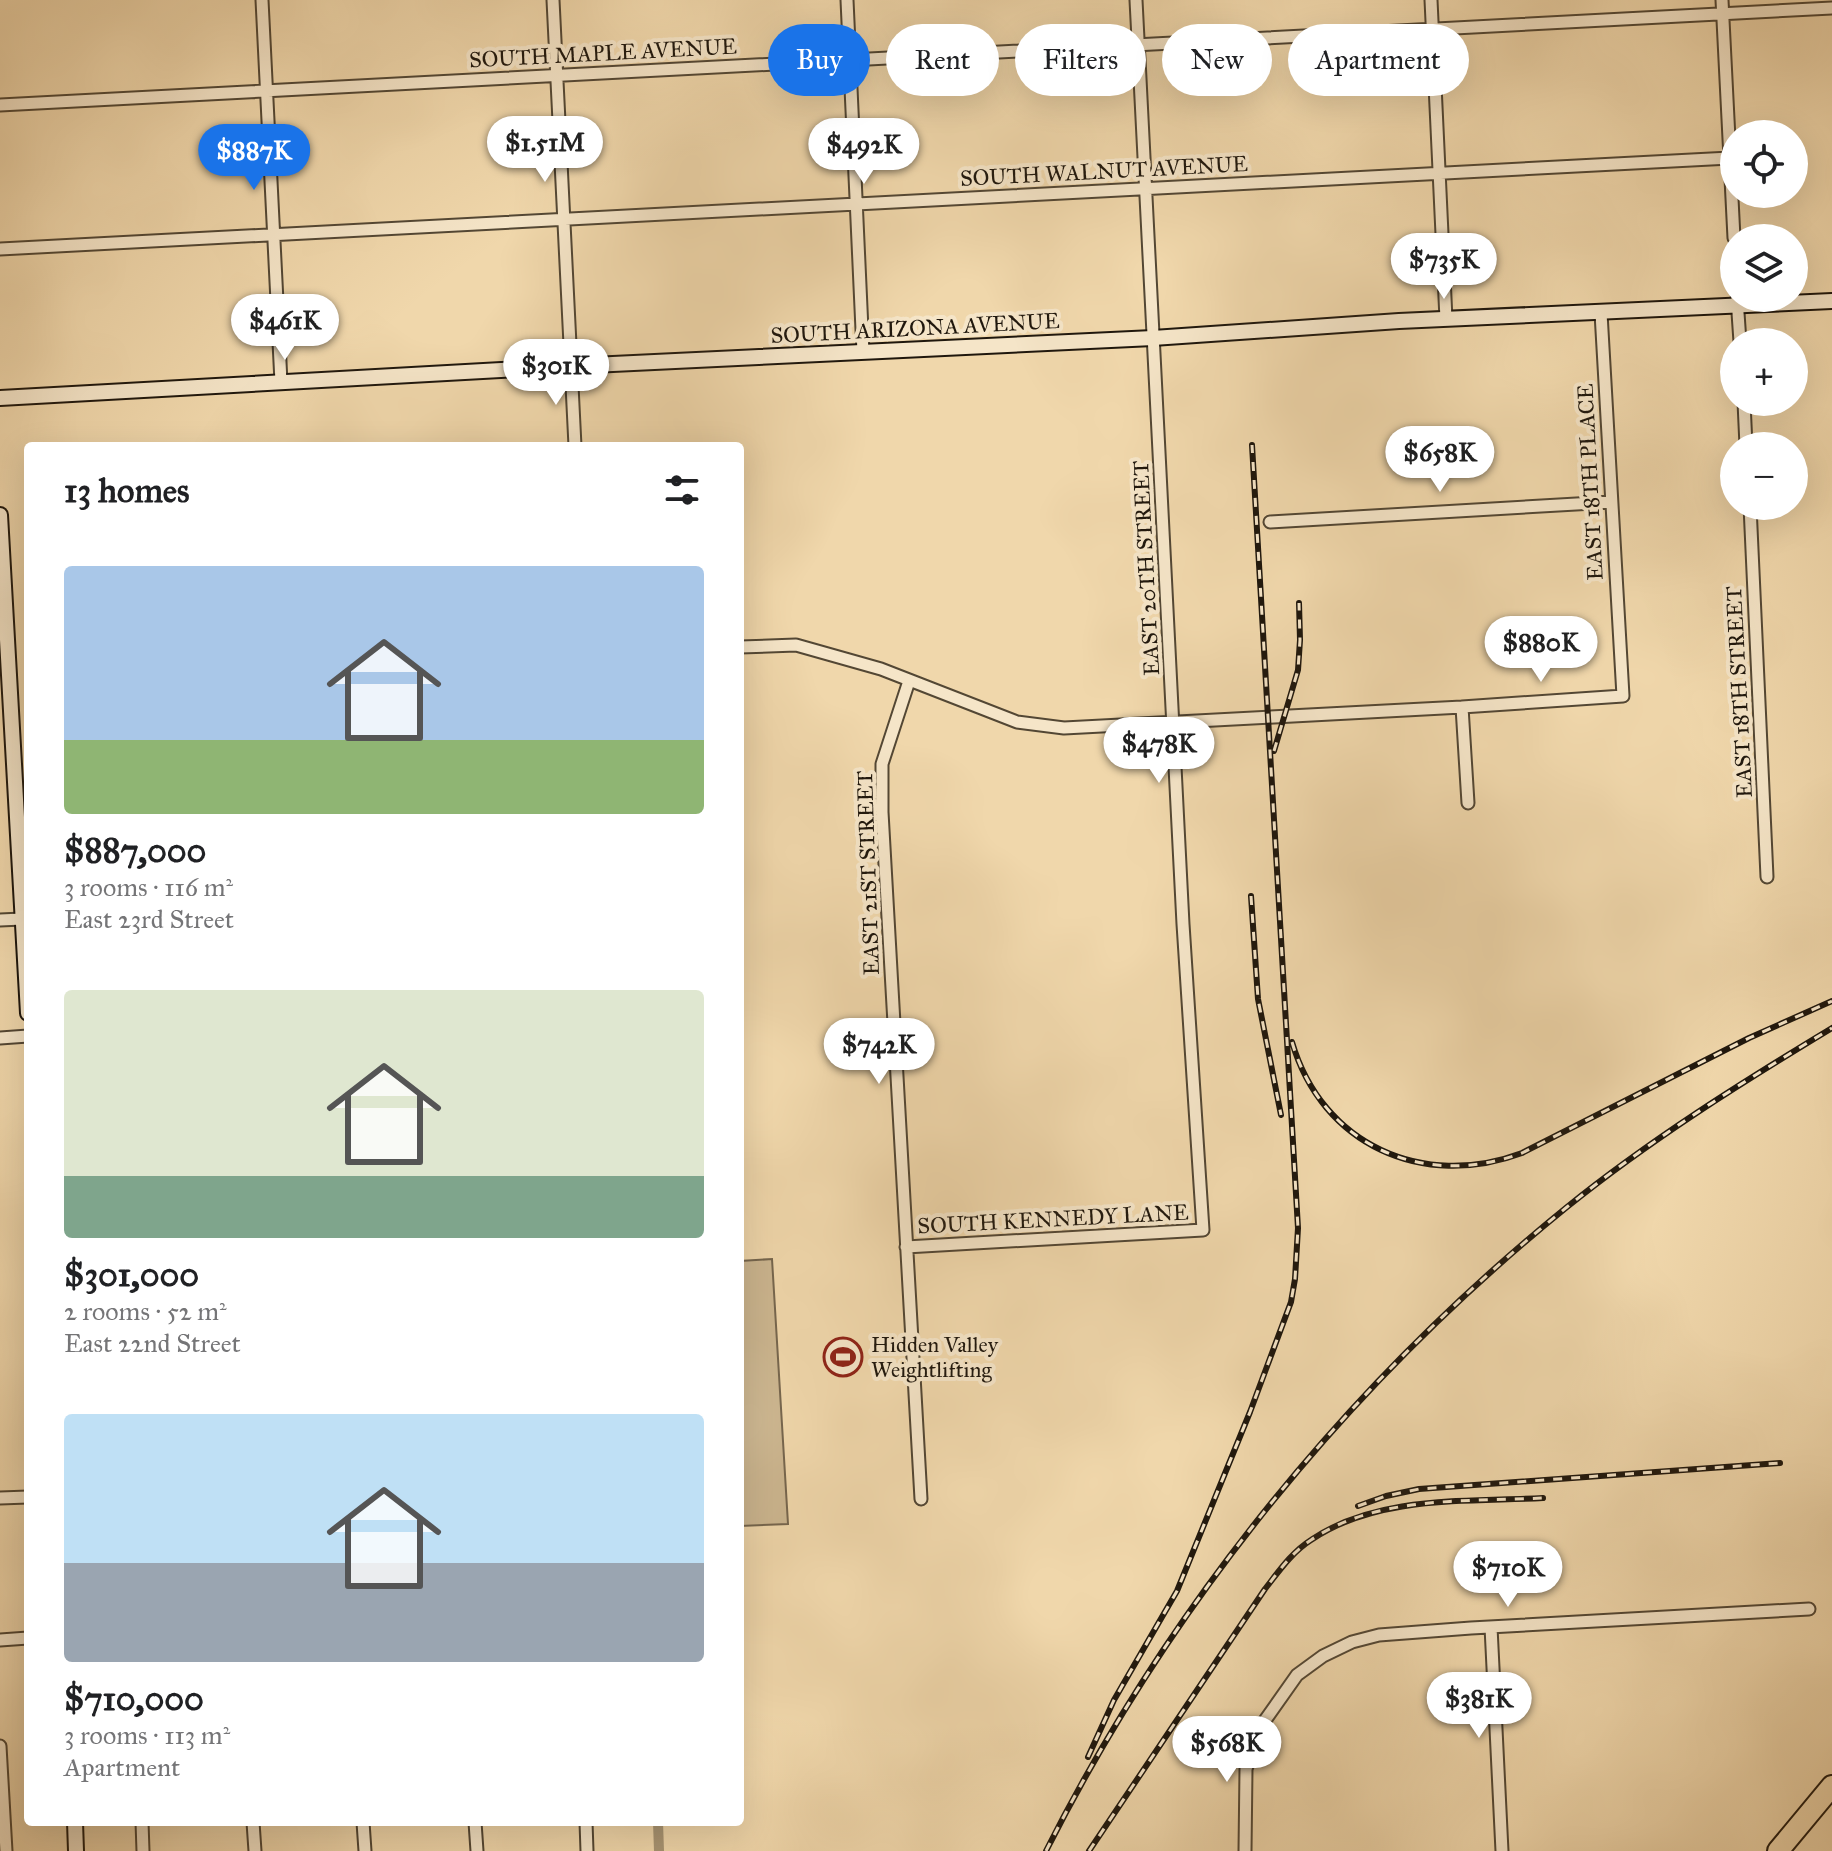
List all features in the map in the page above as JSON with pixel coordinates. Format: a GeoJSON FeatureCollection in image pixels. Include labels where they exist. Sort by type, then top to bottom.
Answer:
{"type":"FeatureCollection","features":[{"type":"Feature","properties":{"kind":"highway"},"geometry":{"type":"LineString","coordinates":[[1778,1851],[1832,1786]]}},
{"type":"Feature","properties":{"kind":"street"},"geometry":{"type":"LineString","coordinates":[[262,0],[281,382]]}},
{"type":"Feature","properties":{"kind":"street"},"geometry":{"type":"LineString","coordinates":[[553,0],[575,442]]}},
{"type":"Feature","properties":{"kind":"street"},"geometry":{"type":"LineString","coordinates":[[847,0],[848,24]]}},
{"type":"Feature","properties":{"kind":"street","name":"EAST 20TH STREET"},"geometry":{"type":"LineString","coordinates":[[1136,0],[1137,24]]}},
{"type":"Feature","properties":{"kind":"street"},"geometry":{"type":"LineString","coordinates":[[1431,0],[1432,24]]}},
{"type":"Feature","properties":{"kind":"street"},"geometry":{"type":"LineString","coordinates":[[1722,0],[1728,120]]}},
{"type":"Feature","properties":{"kind":"street","name":"SOUTH MAPLE AVENUE"},"geometry":{"type":"LineString","coordinates":[[1469,27],[1832,8]]}},
{"type":"Feature","properties":{"kind":"street","name":"SOUTH MAPLE AVENUE"},"geometry":{"type":"LineString","coordinates":[[1146,45],[1288,37]]}},
{"type":"Feature","properties":{"kind":"street","name":"SOUTH MAPLE AVENUE"},"geometry":{"type":"LineString","coordinates":[[870,59],[1015,51]]}},
{"type":"Feature","properties":{"kind":"street","name":"SOUTH MAPLE AVENUE"},"geometry":{"type":"LineString","coordinates":[[0,105],[768,64]]}},
{"type":"Feature","properties":{"kind":"street"},"geometry":{"type":"LineString","coordinates":[[852,96],[863,352]]}},
{"type":"Feature","properties":{"kind":"street","name":"EAST 20TH STREET"},"geometry":{"type":"LineString","coordinates":[[1141,96],[1183,924],[1203,1230]]}},
{"type":"Feature","properties":{"kind":"street"},"geometry":{"type":"LineString","coordinates":[[1435,96],[1446,319]]}},
{"type":"Feature","properties":{"kind":"street","name":"SOUTH WALNUT AVENUE"},"geometry":{"type":"LineString","coordinates":[[0,249],[1720,159]]}},
{"type":"Feature","properties":{"kind":"street","name":"SOUTH ARIZONA AVENUE"},"geometry":{"type":"LineString","coordinates":[[1808,301],[1832,301]]}},
{"type":"Feature","properties":{"kind":"street","name":"SOUTH ARIZONA AVENUE"},"geometry":{"type":"LineString","coordinates":[[0,398],[1153,338],[1720,303]]}},
{"type":"Feature","properties":{"kind":"street","name":"EAST 18TH PLACE"},"geometry":{"type":"LineString","coordinates":[[1462,707],[1623,696],[1601,313]]}},
{"type":"Feature","properties":{"kind":"street"},"geometry":{"type":"LineString","coordinates":[[1270,522],[1611,502]]}},
{"type":"Feature","properties":{"kind":"street"},"geometry":{"type":"LineString","coordinates":[[0,515],[24,950]]}},
{"type":"Feature","properties":{"kind":"street","name":"EAST 18TH STREET"},"geometry":{"type":"LineString","coordinates":[[1751,520],[1767,877]]}},
{"type":"Feature","properties":{"kind":"street"},"geometry":{"type":"LineString","coordinates":[[744,647],[796,645],[881,669],[1017,722],[1064,728],[1462,707],[1468,803]]}},
{"type":"Feature","properties":{"kind":"street","name":"EAST 21ST STREET"},"geometry":{"type":"LineString","coordinates":[[909,681],[882,764],[882,787],[921,1499]]}},
{"type":"Feature","properties":{"kind":"street"},"geometry":{"type":"LineString","coordinates":[[0,920],[22,919]]}},
{"type":"Feature","properties":{"kind":"street"},"geometry":{"type":"LineString","coordinates":[[0,1038],[24,1036]]}},
{"type":"Feature","properties":{"kind":"street","name":"SOUTH KENNEDY LANE"},"geometry":{"type":"LineString","coordinates":[[906,1247],[1203,1230]]}},
{"type":"Feature","properties":{"kind":"street"},"geometry":{"type":"LineString","coordinates":[[0,1498],[24,1497]]}},
{"type":"Feature","properties":{"kind":"street"},"geometry":{"type":"LineString","coordinates":[[1245,1851],[1246,1769],[1261,1726],[1297,1675],[1323,1656],[1352,1642],[1379,1635],[1809,1609]]}},
{"type":"Feature","properties":{"kind":"street"},"geometry":{"type":"LineString","coordinates":[[1491,1627],[1502,1851]]}},
{"type":"Feature","properties":{"kind":"street"},"geometry":{"type":"LineString","coordinates":[[0,1640],[24,1638]]}},
{"type":"Feature","properties":{"kind":"street"},"geometry":{"type":"LineString","coordinates":[[0,1746],[6,1851]]}},
{"type":"Feature","properties":{"kind":"street"},"geometry":{"type":"LineString","coordinates":[[75,1826],[76,1851]]}},
{"type":"Feature","properties":{"kind":"street"},"geometry":{"type":"LineString","coordinates":[[142,1826],[143,1851]]}},
{"type":"Feature","properties":{"kind":"street"},"geometry":{"type":"LineString","coordinates":[[253,1826],[255,1851]]}},
{"type":"Feature","properties":{"kind":"street"},"geometry":{"type":"LineString","coordinates":[[363,1826],[365,1851]]}},
{"type":"Feature","properties":{"kind":"street"},"geometry":{"type":"LineString","coordinates":[[475,1826],[477,1851]]}},
{"type":"Feature","properties":{"kind":"street"},"geometry":{"type":"LineString","coordinates":[[586,1826],[587,1851]]}},
{"type":"Feature","properties":{"kind":"shaded area"},"geometry":{"type":"Polygon","coordinates":[[[772,1259],[788,1524],[744,1526],[744,1261],[772,1259]]]}},
{"type":"Feature","properties":{"kind":"waterway"},"geometry":{"type":"LineString","coordinates":[[658,1826],[659,1851]]}},
{"type":"Feature","properties":{"kind":"railway"},"geometry":{"type":"LineString","coordinates":[[1088,1757],[1114,1700],[1177,1591],[1250,1412],[1291,1302],[1295,1279],[1298,1228],[1252,445]]}},
{"type":"Feature","properties":{"kind":"railway"},"geometry":{"type":"LineString","coordinates":[[1274,751],[1298,670],[1299,603]]}},
{"type":"Feature","properties":{"kind":"railway"},"geometry":{"type":"LineString","coordinates":[[1251,896],[1258,999],[1281,1115]]}},
{"type":"Feature","properties":{"kind":"railway"},"geometry":{"type":"LineString","coordinates":[[1292,1042],[1306,1078],[1327,1108],[1352,1132],[1381,1150],[1414,1161],[1449,1166],[1485,1163],[1522,1153],[1749,1038],[1832,1001]]}},
{"type":"Feature","properties":{"kind":"railway"},"geometry":{"type":"LineString","coordinates":[[1046,1851],[1095,1759],[1150,1670],[1209,1584],[1272,1502],[1340,1422],[1412,1347],[1488,1275],[1598,1182],[1696,1113],[1832,1028]]}},
{"type":"Feature","properties":{"kind":"railway"},"geometry":{"type":"LineString","coordinates":[[1358,1506],[1419,1489],[1780,1463]]}},
{"type":"Feature","properties":{"kind":"railway"},"geometry":{"type":"LineString","coordinates":[[1089,1851],[1265,1589],[1304,1545],[1337,1525],[1393,1508],[1454,1501],[1543,1498]]}},
{"type":"Feature","properties":{"kind":"place","name":"Hidden Valley Weightlifting"},"geometry":{"type":"Point","coordinates":[843,1357]}}]}
